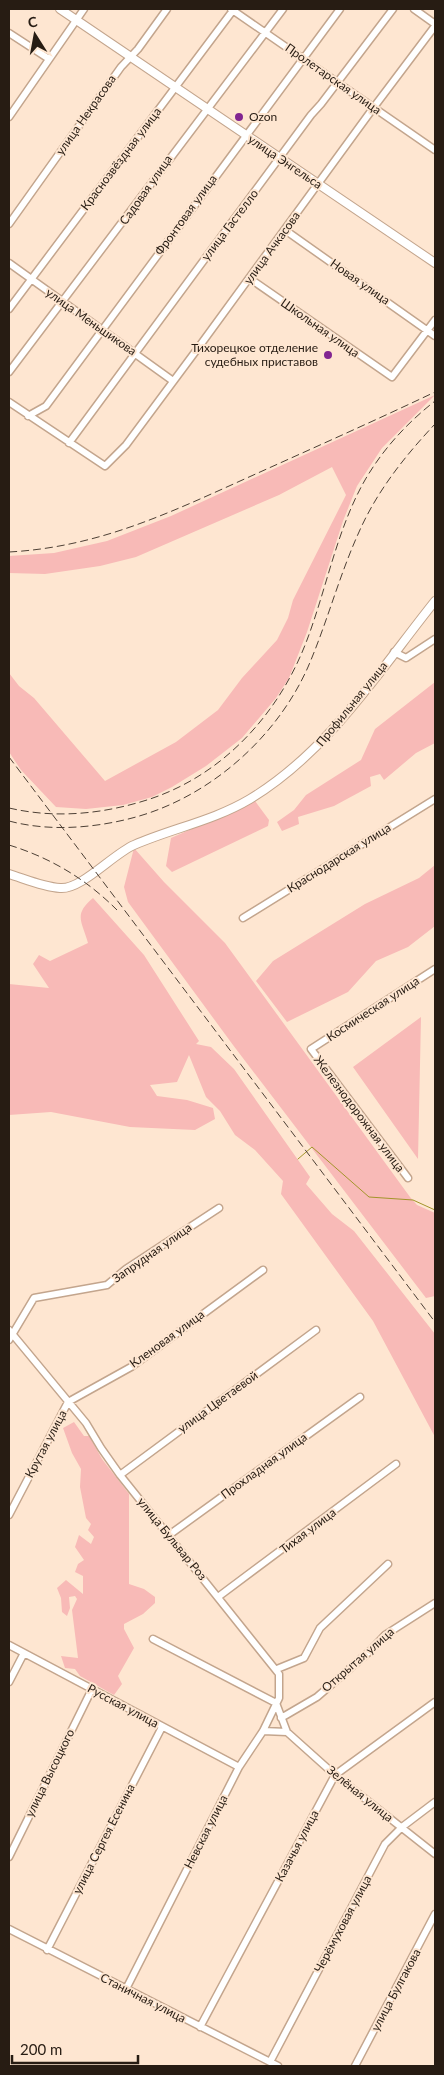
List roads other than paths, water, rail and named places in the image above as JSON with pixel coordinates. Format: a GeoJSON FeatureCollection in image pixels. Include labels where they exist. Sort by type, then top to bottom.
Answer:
{"type":"FeatureCollection","features":[{"type":"Feature","properties":{"kind":"main road","name":"улица Энгельса"},"geometry":{"type":"LineString","coordinates":[[60,9],[435,264]]}},
{"type":"Feature","properties":{"kind":"main road"},"geometry":{"type":"LineString","coordinates":[[394,652],[435,600]]}},
{"type":"Feature","properties":{"kind":"main road","name":"Профильная улица"},"geometry":{"type":"LineString","coordinates":[[9,874],[61,888],[71,887],[134,845],[211,820],[249,800],[282,778],[313,751],[340,721],[394,652]]}},
{"type":"Feature","properties":{"kind":"street"},"geometry":{"type":"LineString","coordinates":[[9,117],[84,9]]}},
{"type":"Feature","properties":{"kind":"street","name":"улица Некрасова"},"geometry":{"type":"LineString","coordinates":[[9,224],[130,56],[167,9]]}},
{"type":"Feature","properties":{"kind":"street","name":"Пролетарская улица"},"geometry":{"type":"LineString","coordinates":[[232,9],[435,150]]}},
{"type":"Feature","properties":{"kind":"street","name":"Краснозвёздная улица"},"geometry":{"type":"LineString","coordinates":[[9,309],[232,9]]}},
{"type":"Feature","properties":{"kind":"street","name":"Садовая улица"},"geometry":{"type":"LineString","coordinates":[[9,372],[283,9]]}},
{"type":"Feature","properties":{"kind":"street","name":"Фронтовая улица"},"geometry":{"type":"LineString","coordinates":[[28,416],[46,406],[340,9]]}},
{"type":"Feature","properties":{"kind":"street","name":"улица Гастелло"},"geometry":{"type":"LineString","coordinates":[[69,443],[135,352],[393,9]]}},
{"type":"Feature","properties":{"kind":"street"},"geometry":{"type":"LineString","coordinates":[[414,9],[435,25]]}},
{"type":"Feature","properties":{"kind":"street","name":"улица Ачкасова"},"geometry":{"type":"LineString","coordinates":[[69,443],[105,466],[126,445],[435,25]]}},
{"type":"Feature","properties":{"kind":"street"},"geometry":{"type":"LineString","coordinates":[[9,33],[49,59]]}},
{"type":"Feature","properties":{"kind":"street","name":"Новая улица"},"geometry":{"type":"LineString","coordinates":[[285,230],[429,329],[435,336]]}},
{"type":"Feature","properties":{"kind":"street","name":"улица Меньшикова"},"geometry":{"type":"LineString","coordinates":[[9,263],[173,381]]}},
{"type":"Feature","properties":{"kind":"street","name":"Школьная улица"},"geometry":{"type":"LineString","coordinates":[[249,278],[392,377],[429,329]]}},
{"type":"Feature","properties":{"kind":"street"},"geometry":{"type":"LineString","coordinates":[[429,329],[435,320]]}},
{"type":"Feature","properties":{"kind":"street"},"geometry":{"type":"LineString","coordinates":[[9,402],[69,443]]}},
{"type":"Feature","properties":{"kind":"street","name":"Профильная улица"},"geometry":{"type":"LineString","coordinates":[[394,652],[406,658],[435,640]]}},
{"type":"Feature","properties":{"kind":"street","name":"Краснодарская улица"},"geometry":{"type":"LineString","coordinates":[[243,918],[435,799]]}},
{"type":"Feature","properties":{"kind":"street","name":"Космическая улица"},"geometry":{"type":"LineString","coordinates":[[311,1049],[435,969]]}},
{"type":"Feature","properties":{"kind":"street","name":"Железнодорожная улица"},"geometry":{"type":"LineString","coordinates":[[311,1049],[408,1178]]}},
{"type":"Feature","properties":{"kind":"street","name":"Запрудная улица"},"geometry":{"type":"LineString","coordinates":[[9,1340],[10,1332],[34,1298],[107,1285],[126,1269],[219,1208]]}},
{"type":"Feature","properties":{"kind":"street","name":"Кленовая улица"},"geometry":{"type":"LineString","coordinates":[[68,1402],[131,1367],[263,1270]]}},
{"type":"Feature","properties":{"kind":"street","name":"улица Цветаевой"},"geometry":{"type":"LineString","coordinates":[[120,1475],[316,1330]]}},
{"type":"Feature","properties":{"kind":"street","name":"Крутая улица"},"geometry":{"type":"LineString","coordinates":[[9,1515],[68,1402],[10,1332]]}},
{"type":"Feature","properties":{"kind":"street","name":"Прохладная улица"},"geometry":{"type":"LineString","coordinates":[[169,1536],[360,1397]]}},
{"type":"Feature","properties":{"kind":"street","name":"улица Бульвар Роз"},"geometry":{"type":"LineString","coordinates":[[68,1402],[86,1423],[120,1475],[278,1671]]}},
{"type":"Feature","properties":{"kind":"street","name":"Тихая улица"},"geometry":{"type":"LineString","coordinates":[[218,1597],[396,1464]]}},
{"type":"Feature","properties":{"kind":"street"},"geometry":{"type":"LineString","coordinates":[[278,1671],[304,1658],[320,1628],[388,1564]]}},
{"type":"Feature","properties":{"kind":"street","name":"Открытая улица"},"geometry":{"type":"LineString","coordinates":[[282,1718],[317,1697],[370,1651],[385,1634],[435,1603]]}},
{"type":"Feature","properties":{"kind":"street"},"geometry":{"type":"LineString","coordinates":[[153,1638],[276,1703]]}},
{"type":"Feature","properties":{"kind":"street","name":"Русская улица"},"geometry":{"type":"LineString","coordinates":[[9,1645],[239,1767]]}},
{"type":"Feature","properties":{"kind":"street"},"geometry":{"type":"LineString","coordinates":[[9,1682],[24,1653]]}},
{"type":"Feature","properties":{"kind":"street","name":"Невская улица"},"geometry":{"type":"LineString","coordinates":[[126,1989],[239,1767],[263,1731],[279,1698],[278,1671]]}},
{"type":"Feature","properties":{"kind":"street","name":"улица Высоцкого"},"geometry":{"type":"LineString","coordinates":[[9,1857],[92,1689]]}},
{"type":"Feature","properties":{"kind":"street","name":"Казачья улица"},"geometry":{"type":"LineString","coordinates":[[200,2027],[335,1775],[435,1702]]}},
{"type":"Feature","properties":{"kind":"street","name":"Зелёная улица"},"geometry":{"type":"LineString","coordinates":[[276,1703],[287,1732],[335,1775],[435,1854]]}},
{"type":"Feature","properties":{"kind":"street","name":"улица Сергея Есенина"},"geometry":{"type":"LineString","coordinates":[[47,1950],[162,1727]]}},
{"type":"Feature","properties":{"kind":"street"},"geometry":{"type":"LineString","coordinates":[[263,1731],[287,1732]]}},
{"type":"Feature","properties":{"kind":"street","name":"Черёмуховая улица"},"geometry":{"type":"LineString","coordinates":[[270,2062],[385,1844],[402,1827],[435,1802]]}},
{"type":"Feature","properties":{"kind":"street","name":"улица Булгакова"},"geometry":{"type":"LineString","coordinates":[[355,2066],[435,1914]]}},
{"type":"Feature","properties":{"kind":"street","name":"Станичная улица"},"geometry":{"type":"LineString","coordinates":[[9,1929],[278,2066]]}},
{"type":"Feature","properties":{"kind":"waterway"},"geometry":{"type":"LineString","coordinates":[[298,1159],[312,1147],[369,1197],[413,1200],[435,1210]]}},
{"type":"Feature","properties":{"kind":"railway"},"geometry":{"type":"LineString","coordinates":[[9,552],[42,549],[73,543],[133,526],[219,490],[435,392]]}},
{"type":"Feature","properties":{"kind":"railway"},"geometry":{"type":"LineString","coordinates":[[9,808],[62,814],[98,811],[133,804],[177,788],[202,774],[226,757],[265,715],[282,692],[296,666],[314,620],[347,518],[365,480],[396,437],[435,401]]}},
{"type":"Feature","properties":{"kind":"railway"},"geometry":{"type":"LineString","coordinates":[[9,821],[41,827],[73,827],[105,824],[136,817],[190,795],[215,779],[260,740],[279,717],[295,693],[308,667],[345,565],[374,502],[392,475],[435,424]]}},
{"type":"Feature","properties":{"kind":"railway"},"geometry":{"type":"LineString","coordinates":[[9,757],[435,1322]]}},
{"type":"Feature","properties":{"kind":"railway"},"geometry":{"type":"LineString","coordinates":[[9,845],[39,856],[67,871],[93,889],[117,910]]}},
{"type":"Feature","properties":{"kind":"place","name":"Ozon"},"geometry":{"type":"Point","coordinates":[239,117]}},
{"type":"Feature","properties":{"kind":"place","name":"Тихорецкое отделение судебных приставов"},"geometry":{"type":"Point","coordinates":[328,355]}}]}
